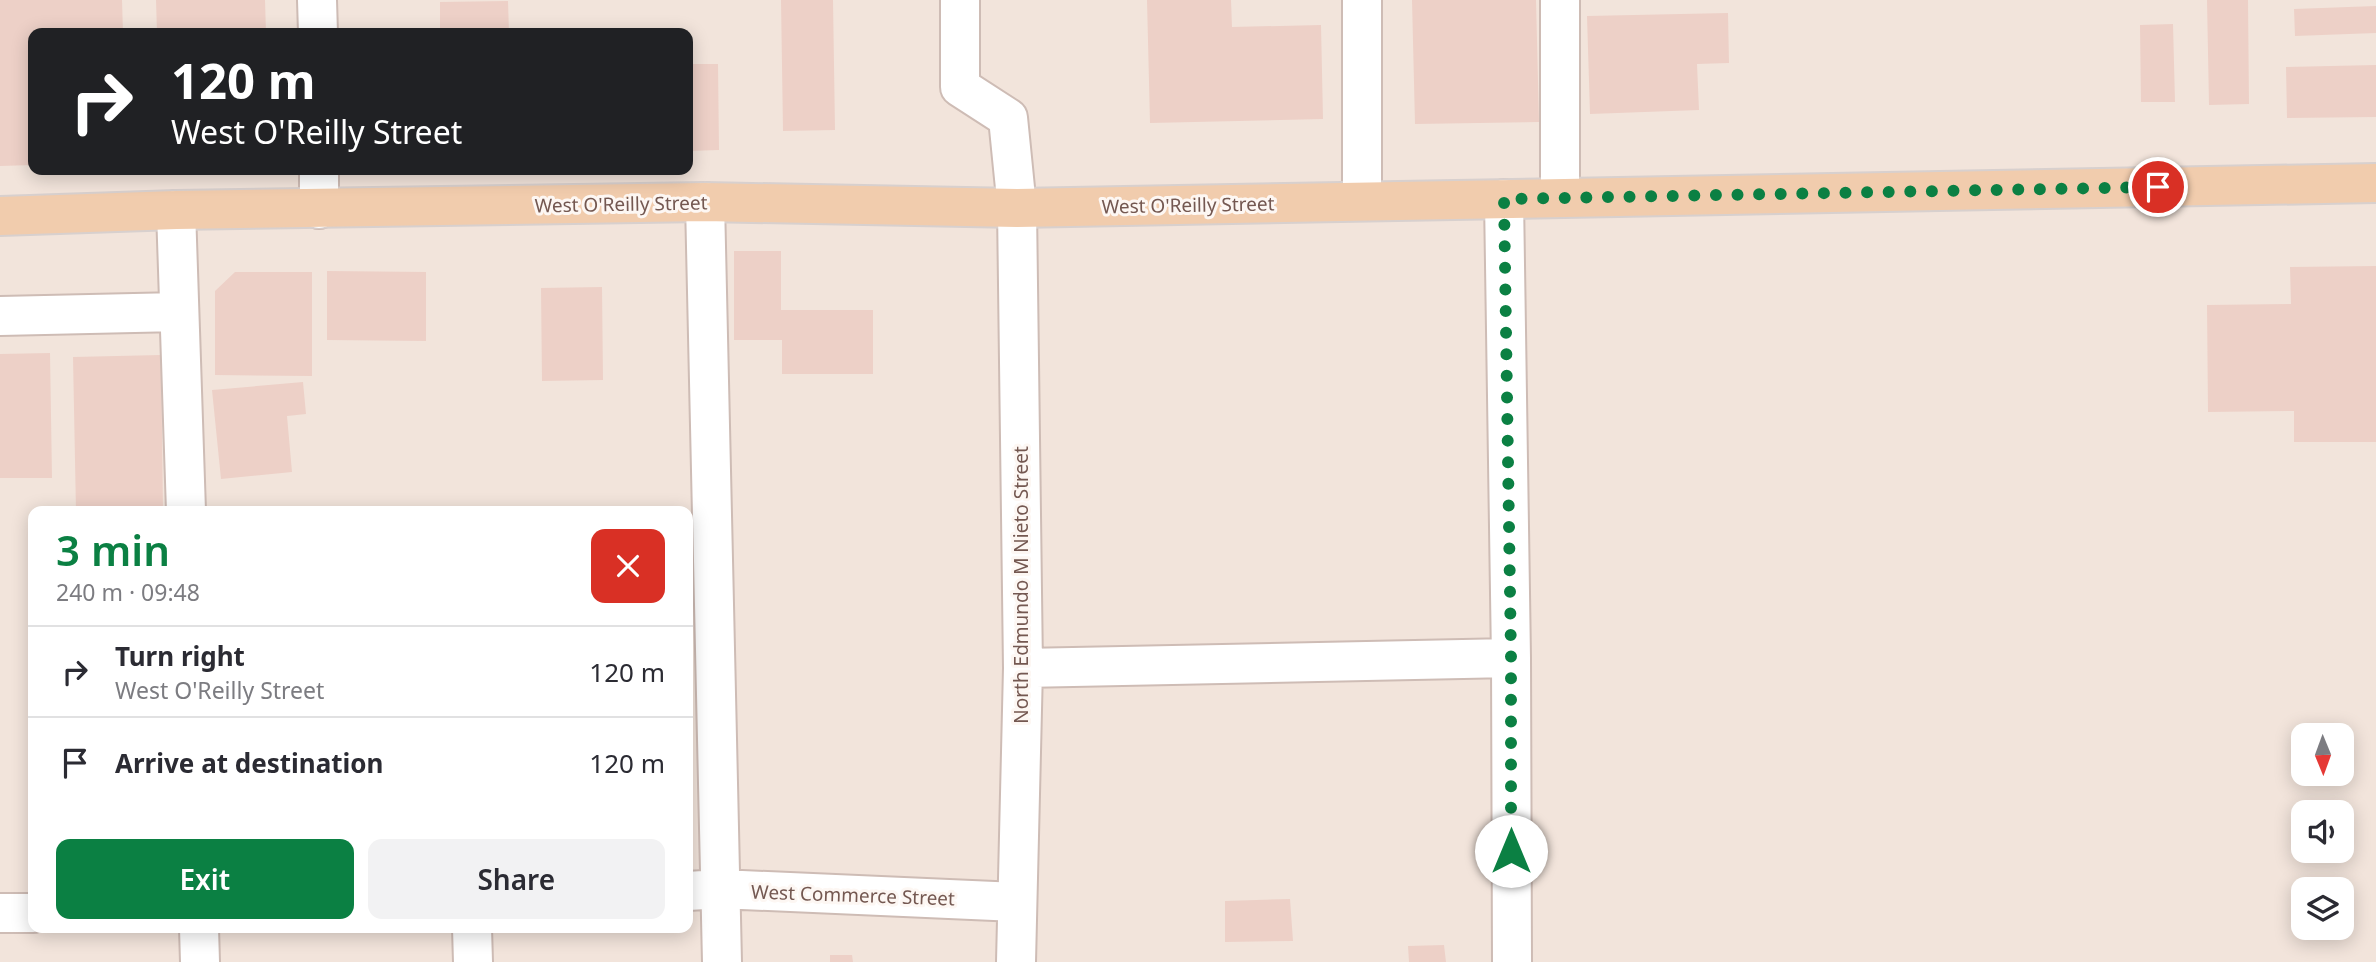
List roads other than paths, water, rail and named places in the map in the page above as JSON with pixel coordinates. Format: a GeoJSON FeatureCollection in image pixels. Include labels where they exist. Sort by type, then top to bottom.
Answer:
{"type":"FeatureCollection","features":[{"type":"Feature","properties":{"kind":"main road","name":"West O'Reilly Street"},"geometry":{"type":"LineString","coordinates":[[0,216],[176,210],[705,202],[1017,208],[2376,183]]}},
{"type":"Feature","properties":{"kind":"street"},"geometry":{"type":"LineString","coordinates":[[317,0],[318,28]]}},
{"type":"Feature","properties":{"kind":"street","name":"North Edmundo M Nieto Street"},"geometry":{"type":"LineString","coordinates":[[960,0],[960,87],[1008,118],[1017,208],[1023,668],[1016,962]]}},
{"type":"Feature","properties":{"kind":"street"},"geometry":{"type":"LineString","coordinates":[[1362,0],[1362,201]]}},
{"type":"Feature","properties":{"kind":"street"},"geometry":{"type":"LineString","coordinates":[[1560,0],[1560,198]]}},
{"type":"Feature","properties":{"kind":"street"},"geometry":{"type":"LineString","coordinates":[[319,175],[319,209]]}},
{"type":"Feature","properties":{"kind":"street"},"geometry":{"type":"LineString","coordinates":[[1504,199],[1511,657],[1512,962]]}},
{"type":"Feature","properties":{"kind":"street"},"geometry":{"type":"LineString","coordinates":[[705,202],[704,890],[722,962]]}},
{"type":"Feature","properties":{"kind":"street"},"geometry":{"type":"LineString","coordinates":[[176,210],[186,506]]}},
{"type":"Feature","properties":{"kind":"street"},"geometry":{"type":"LineString","coordinates":[[0,316],[179,312]]}},
{"type":"Feature","properties":{"kind":"street"},"geometry":{"type":"LineString","coordinates":[[1023,668],[1511,657]]}},
{"type":"Feature","properties":{"kind":"street","name":"West Commerce Street"},"geometry":{"type":"LineString","coordinates":[[704,890],[1017,902]]}},
{"type":"Feature","properties":{"kind":"street"},"geometry":{"type":"LineString","coordinates":[[0,913],[28,913]]}},
{"type":"Feature","properties":{"kind":"street"},"geometry":{"type":"LineString","coordinates":[[199,933],[200,962]]}},
{"type":"Feature","properties":{"kind":"street"},"geometry":{"type":"LineString","coordinates":[[472,933],[473,962]]}}]}
